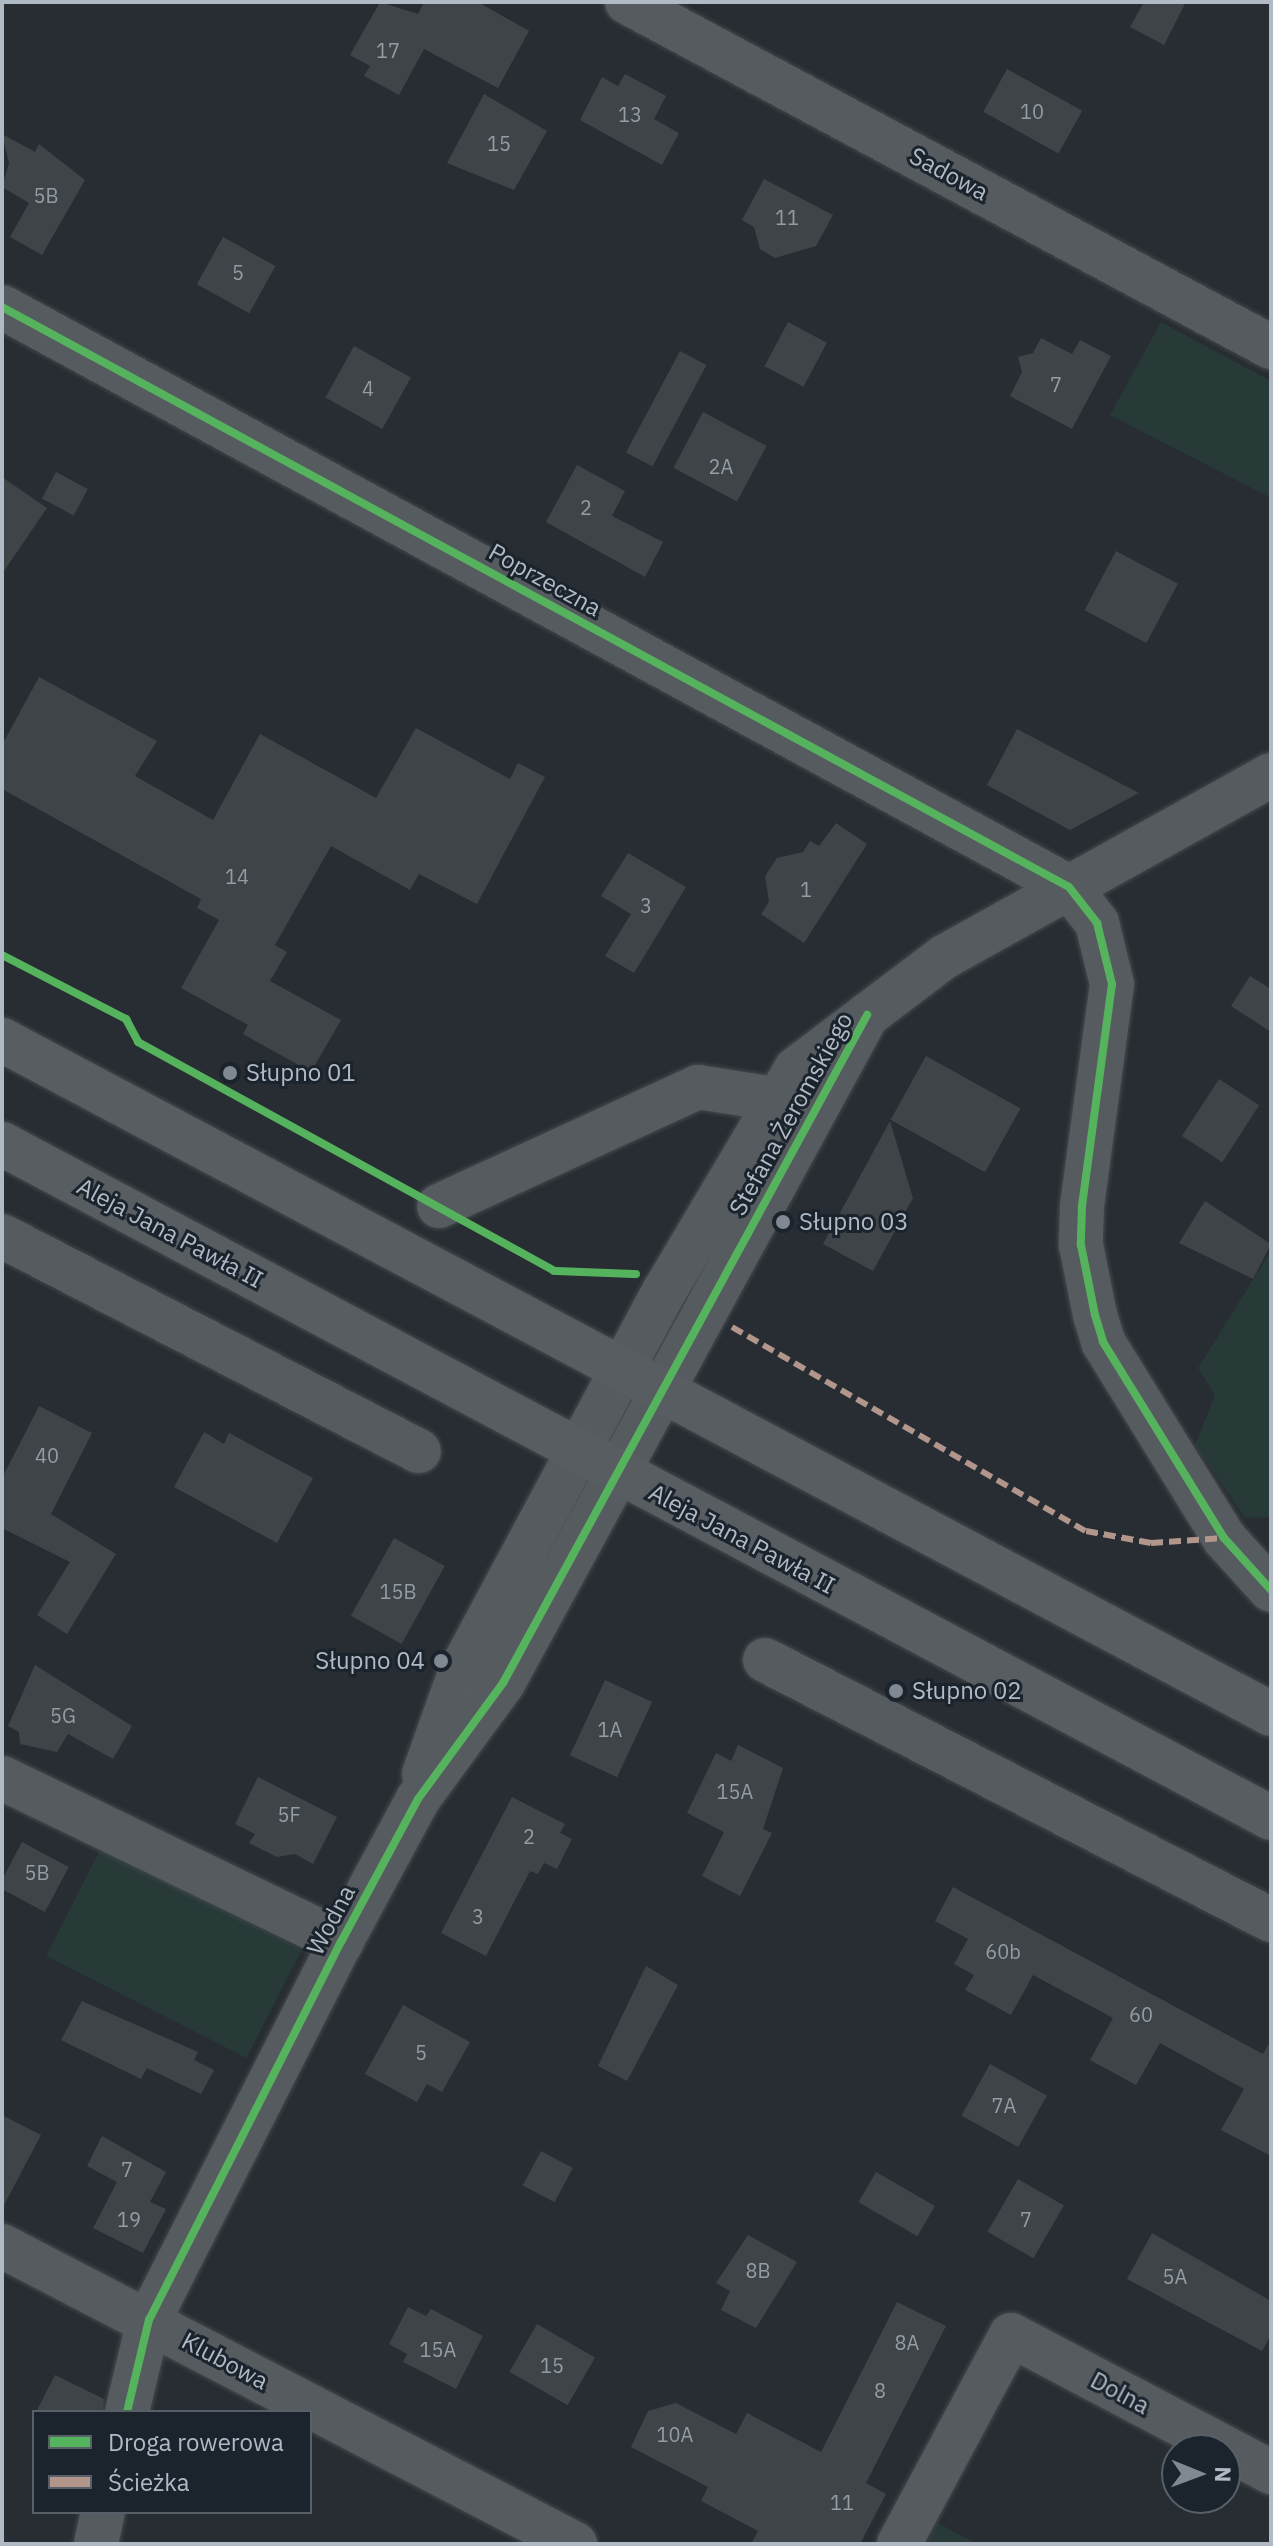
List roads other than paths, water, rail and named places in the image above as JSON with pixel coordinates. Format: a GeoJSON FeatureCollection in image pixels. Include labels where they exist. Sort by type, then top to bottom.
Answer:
{"type":"FeatureCollection","features":[{"type":"Feature","properties":{"kind":"main road"},"geometry":{"type":"LineString","coordinates":[[2,1040],[1271,1714]]}},
{"type":"Feature","properties":{"kind":"main road","name":"Aleja Jana Pawła II"},"geometry":{"type":"LineString","coordinates":[[2,1144],[1271,1818]]}},
{"type":"Feature","properties":{"kind":"street","name":"Sadowa"},"geometry":{"type":"LineString","coordinates":[[627,2],[1271,347]]}},
{"type":"Feature","properties":{"kind":"street","name":"Poprzeczna"},"geometry":{"type":"LineString","coordinates":[[2,307],[1069,887]]}},
{"type":"Feature","properties":{"kind":"street","name":"Stefana Żeromskiego"},"geometry":{"type":"LineString","coordinates":[[579,1449],[774,1099],[827,1041],[944,957],[1271,775]]}},
{"type":"Feature","properties":{"kind":"street"},"geometry":{"type":"LineString","coordinates":[[1069,887],[1097,923],[1112,984],[1082,1207],[1081,1245],[1095,1315],[1103,1342],[1201,1502],[1271,1590]]}},
{"type":"Feature","properties":{"kind":"street","name":"Stefana Żeromskiego"},"geometry":{"type":"LineString","coordinates":[[618,1472],[867,1015]]}},
{"type":"Feature","properties":{"kind":"street"},"geometry":{"type":"LineString","coordinates":[[439,1206],[698,1087],[774,1099]]}},
{"type":"Feature","properties":{"kind":"street"},"geometry":{"type":"LineString","coordinates":[[2,1236],[419,1451]]}},
{"type":"Feature","properties":{"kind":"street","name":"Wodna"},"geometry":{"type":"LineString","coordinates":[[418,1799],[461,1670],[579,1449]]}},
{"type":"Feature","properties":{"kind":"street","name":"Wodna"},"geometry":{"type":"LineString","coordinates":[[127,2410],[149,2320],[341,1942],[418,1799],[503,1683],[618,1472]]}},
{"type":"Feature","properties":{"kind":"street"},"geometry":{"type":"LineString","coordinates":[[765,1660],[1271,1920]]}},
{"type":"Feature","properties":{"kind":"street"},"geometry":{"type":"LineString","coordinates":[[2,1778],[341,1942]]}},
{"type":"Feature","properties":{"kind":"street","name":"Klubowa"},"geometry":{"type":"LineString","coordinates":[[2,2246],[575,2544]]}},
{"type":"Feature","properties":{"kind":"street","name":"Dolna"},"geometry":{"type":"LineString","coordinates":[[899,2544],[1011,2335],[1271,2472]]}},
{"type":"Feature","properties":{"kind":"street"},"geometry":{"type":"LineString","coordinates":[[96,2544],[103,2514]]}},
{"type":"Feature","properties":{"kind":"place","name":"Słupno 01"},"geometry":{"type":"Point","coordinates":[230,1073]}},
{"type":"Feature","properties":{"kind":"place","name":"Słupno 03"},"geometry":{"type":"Point","coordinates":[783,1222]}},
{"type":"Feature","properties":{"kind":"place","name":"Słupno 04"},"geometry":{"type":"Point","coordinates":[441,1661]}},
{"type":"Feature","properties":{"kind":"place","name":"Słupno 02"},"geometry":{"type":"Point","coordinates":[896,1691]}}]}
